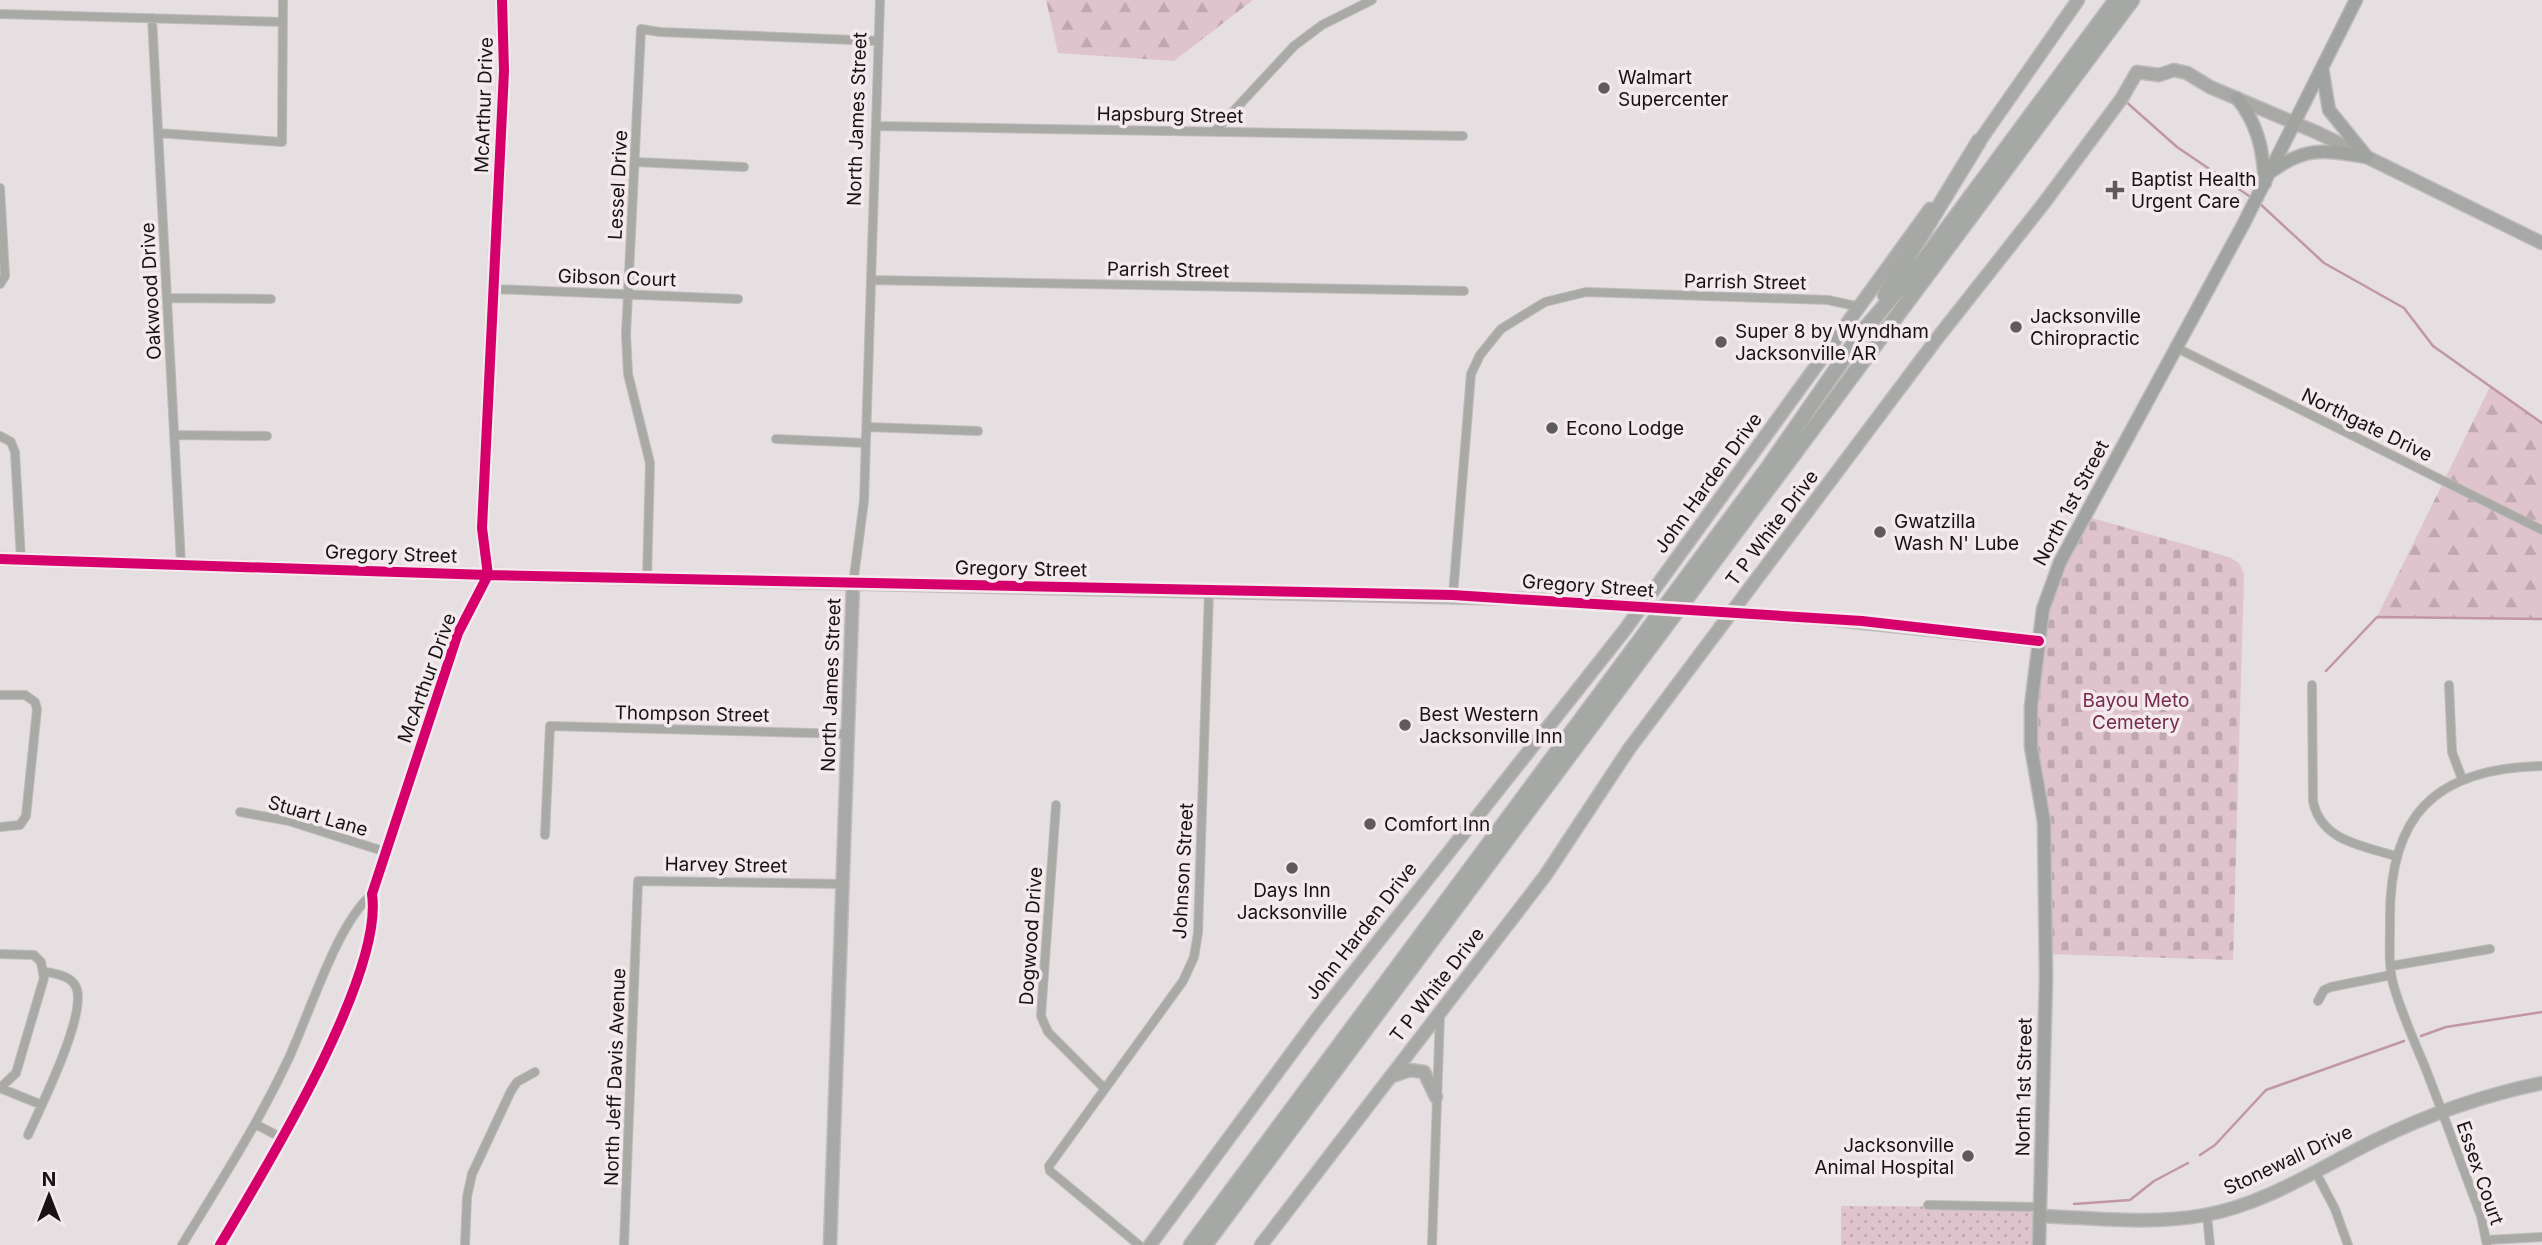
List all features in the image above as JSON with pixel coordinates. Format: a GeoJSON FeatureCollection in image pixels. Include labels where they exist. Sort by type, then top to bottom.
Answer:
{"type":"FeatureCollection","features":[{"type":"Feature","properties":{"kind":"highway"},"geometry":{"type":"LineString","coordinates":[[1862,332],[1920,265],[2116,0]]}},
{"type":"Feature","properties":{"kind":"highway"},"geometry":{"type":"LineString","coordinates":[[1205,1245],[2132,0]]}},
{"type":"Feature","properties":{"kind":"highway"},"geometry":{"type":"LineString","coordinates":[[1191,1245],[1767,469],[1862,332],[1979,141]]}},
{"type":"Feature","properties":{"kind":"main road","name":"North 1st Street"},"geometry":{"type":"LineString","coordinates":[[2039,1245],[2046,983],[2044,822],[2030,730],[2043,609],[2054,573],[2267,178],[2356,0]]}},
{"type":"Feature","properties":{"kind":"main road"},"geometry":{"type":"LineString","coordinates":[[2322,68],[2329,110],[2367,157]]}},
{"type":"Feature","properties":{"kind":"main road"},"geometry":{"type":"LineString","coordinates":[[2238,98],[2250,114],[2258,132],[2267,178]]}},
{"type":"Feature","properties":{"kind":"main road"},"geometry":{"type":"LineString","coordinates":[[2267,178],[2287,160],[2317,150],[2367,157]]}},
{"type":"Feature","properties":{"kind":"street"},"geometry":{"type":"LineString","coordinates":[[158,133],[282,142],[283,0]]}},
{"type":"Feature","properties":{"kind":"street","name":"McArthur Drive"},"geometry":{"type":"LineString","coordinates":[[220,1245],[282,1138],[317,1070],[363,963],[374,924],[372,894],[458,633],[488,575],[482,528],[504,71],[502,0]]}},
{"type":"Feature","properties":{"kind":"street","name":"North James Street"},"geometry":{"type":"LineString","coordinates":[[830,1245],[853,584],[861,534],[867,427],[880,0]]}},
{"type":"Feature","properties":{"kind":"street"},"geometry":{"type":"LineString","coordinates":[[1215,131],[1231,116],[1255,85],[1301,39],[1322,25],[1372,0]]}},
{"type":"Feature","properties":{"kind":"street","name":"John Harden Drive"},"geometry":{"type":"LineString","coordinates":[[1150,1245],[1316,1020],[1624,631],[1860,307],[2078,0]]}},
{"type":"Feature","properties":{"kind":"street"},"geometry":{"type":"LineString","coordinates":[[0,14],[283,22]]}},
{"type":"Feature","properties":{"kind":"street","name":"Oakwood Drive"},"geometry":{"type":"LineString","coordinates":[[152,18],[181,563]]}},
{"type":"Feature","properties":{"kind":"street","name":"Lessel Drive"},"geometry":{"type":"LineString","coordinates":[[647,578],[650,463],[628,374],[628,295],[641,29],[878,41]]}},
{"type":"Feature","properties":{"kind":"street","name":"T P White Drive"},"geometry":{"type":"LineString","coordinates":[[1261,1245],[1545,876],[1629,749],[1939,336],[2052,194],[2137,72],[2159,75],[2174,70],[2187,73],[2295,122],[2542,243]]}},
{"type":"Feature","properties":{"kind":"street","name":"Hapsburg Street"},"geometry":{"type":"LineString","coordinates":[[876,126],[1463,136]]}},
{"type":"Feature","properties":{"kind":"street"},"geometry":{"type":"LineString","coordinates":[[636,162],[744,167]]}},
{"type":"Feature","properties":{"kind":"street"},"geometry":{"type":"LineString","coordinates":[[0,188],[5,276],[0,284]]}},
{"type":"Feature","properties":{"kind":"street","name":"Parrish Street"},"geometry":{"type":"LineString","coordinates":[[871,280],[1464,291]]}},
{"type":"Feature","properties":{"kind":"street","name":"Gibson Court"},"geometry":{"type":"LineString","coordinates":[[495,289],[738,299]]}},
{"type":"Feature","properties":{"kind":"street","name":"Parrish Street"},"geometry":{"type":"LineString","coordinates":[[1453,595],[1471,374],[1480,355],[1501,329],[1545,302],[1586,292],[1828,300],[1860,307]]}},
{"type":"Feature","properties":{"kind":"street"},"geometry":{"type":"LineString","coordinates":[[167,298],[271,299]]}},
{"type":"Feature","properties":{"kind":"street","name":"Northgate Drive"},"geometry":{"type":"LineString","coordinates":[[2177,348],[2542,530]]}},
{"type":"Feature","properties":{"kind":"street"},"geometry":{"type":"LineString","coordinates":[[867,427],[978,431]]}},
{"type":"Feature","properties":{"kind":"street"},"geometry":{"type":"LineString","coordinates":[[174,435],[267,436]]}},
{"type":"Feature","properties":{"kind":"street"},"geometry":{"type":"LineString","coordinates":[[0,436],[11,442],[15,452],[21,560]]}},
{"type":"Feature","properties":{"kind":"street"},"geometry":{"type":"LineString","coordinates":[[776,439],[866,443]]}},
{"type":"Feature","properties":{"kind":"street","name":"Gregory Street"},"geometry":{"type":"LineString","coordinates":[[0,559],[488,575],[1453,595],[1826,619],[2039,641]]}},
{"type":"Feature","properties":{"kind":"street","name":"Johnson Street"},"geometry":{"type":"LineString","coordinates":[[1139,1245],[1050,1171],[1049,1166],[1183,981],[1197,943],[1209,592]]}},
{"type":"Feature","properties":{"kind":"street"},"geometry":{"type":"LineString","coordinates":[[2312,685],[2313,801],[2318,818],[2338,838],[2395,856]]}},
{"type":"Feature","properties":{"kind":"street"},"geometry":{"type":"LineString","coordinates":[[2449,685],[2452,752],[2462,779]]}},
{"type":"Feature","properties":{"kind":"street"},"geometry":{"type":"LineString","coordinates":[[0,695],[25,695],[35,702],[37,709],[26,816],[20,825],[0,827]]}},
{"type":"Feature","properties":{"kind":"street","name":"Thompson Street"},"geometry":{"type":"LineString","coordinates":[[545,835],[550,726],[848,734]]}},
{"type":"Feature","properties":{"kind":"street","name":"Essex Court"},"geometry":{"type":"LineString","coordinates":[[2487,1242],[2391,971],[2389,887],[2395,856],[2405,832],[2425,806],[2462,779],[2491,769],[2542,766]]}},
{"type":"Feature","properties":{"kind":"street","name":"Dogwood Drive"},"geometry":{"type":"LineString","coordinates":[[1056,804],[1041,1016],[1048,1032],[1104,1088]]}},
{"type":"Feature","properties":{"kind":"street","name":"Stuart Lane"},"geometry":{"type":"LineString","coordinates":[[240,812],[289,821],[386,852]]}},
{"type":"Feature","properties":{"kind":"street","name":"Harvey Street"},"geometry":{"type":"LineString","coordinates":[[637,910],[638,881],[843,884]]}},
{"type":"Feature","properties":{"kind":"street","name":"McArthur Drive"},"geometry":{"type":"LineString","coordinates":[[182,1245],[255,1124],[287,1064],[348,921],[372,894]]}},
{"type":"Feature","properties":{"kind":"street","name":"North Jeff Davis Avenue"},"geometry":{"type":"LineString","coordinates":[[625,1245],[637,910]]}},
{"type":"Feature","properties":{"kind":"street"},"geometry":{"type":"LineString","coordinates":[[2318,1001],[2321,994],[2331,987],[2490,949]]}},
{"type":"Feature","properties":{"kind":"street"},"geometry":{"type":"LineString","coordinates":[[0,954],[34,955],[41,962],[43,971],[16,1073],[0,1088],[42,1105]]}},
{"type":"Feature","properties":{"kind":"street"},"geometry":{"type":"LineString","coordinates":[[28,1135],[57,1076],[79,998],[70,979],[43,971]]}},
{"type":"Feature","properties":{"kind":"street"},"geometry":{"type":"LineString","coordinates":[[1432,1245],[1440,1012]]}},
{"type":"Feature","properties":{"kind":"street"},"geometry":{"type":"LineString","coordinates":[[1390,1077],[1410,1070],[1424,1072],[1436,1097]]}},
{"type":"Feature","properties":{"kind":"street"},"geometry":{"type":"LineString","coordinates":[[465,1245],[467,1197],[472,1174],[511,1091],[517,1082],[535,1072]]}},
{"type":"Feature","properties":{"kind":"street","name":"Stonewall Drive"},"geometry":{"type":"LineString","coordinates":[[2040,1212],[2144,1220],[2207,1215],[2250,1201],[2442,1112],[2494,1094],[2542,1083]]}},
{"type":"Feature","properties":{"kind":"street"},"geometry":{"type":"LineString","coordinates":[[255,1124],[282,1138]]}},
{"type":"Feature","properties":{"kind":"street"},"geometry":{"type":"LineString","coordinates":[[2315,1171],[2335,1209],[2348,1245]]}},
{"type":"Feature","properties":{"kind":"street"},"geometry":{"type":"LineString","coordinates":[[1928,1205],[2040,1212]]}},
{"type":"Feature","properties":{"kind":"street"},"geometry":{"type":"LineString","coordinates":[[2207,1215],[2210,1245]]}},
{"type":"Feature","properties":{"kind":"street"},"geometry":{"type":"LineString","coordinates":[[2487,1242],[2542,1237]]}},
{"type":"Feature","properties":{"kind":"green space"},"geometry":{"type":"Polygon","coordinates":[[[1046,0],[1253,0],[1174,61],[1058,53],[1046,0]]]}},
{"type":"Feature","properties":{"kind":"green space"},"geometry":{"type":"Polygon","coordinates":[[[2490,387],[2542,423],[2542,619],[2377,617],[2490,387]]]}},
{"type":"Feature","properties":{"kind":"green space","name":"Bayou Meto Cemetery"},"geometry":{"type":"Polygon","coordinates":[[[2085,516],[2229,557],[2239,563],[2244,574],[2233,960],[2046,954],[2044,822],[2032,753],[2043,609],[2085,516]]]}},
{"type":"Feature","properties":{"kind":"green space"},"geometry":{"type":"Polygon","coordinates":[[[1841,1206],[2040,1207],[2039,1245],[1841,1245],[1841,1206]]]}},
{"type":"Feature","properties":{"kind":"waterway"},"geometry":{"type":"LineString","coordinates":[[2124,100],[2177,147],[2252,198]]}},
{"type":"Feature","properties":{"kind":"waterway"},"geometry":{"type":"LineString","coordinates":[[2258,202],[2324,263],[2404,308],[2433,346],[2542,423]]}},
{"type":"Feature","properties":{"kind":"waterway"},"geometry":{"type":"LineString","coordinates":[[2326,671],[2377,617],[2542,619]]}},
{"type":"Feature","properties":{"kind":"waterway"},"geometry":{"type":"LineString","coordinates":[[2421,1036],[2446,1027],[2542,1012]]}},
{"type":"Feature","properties":{"kind":"waterway"},"geometry":{"type":"LineString","coordinates":[[2200,1155],[2215,1145],[2266,1090],[2404,1041]]}},
{"type":"Feature","properties":{"kind":"waterway"},"geometry":{"type":"LineString","coordinates":[[2074,1204],[2130,1200],[2154,1181],[2188,1163]]}},
{"type":"Feature","properties":{"kind":"cycle path"},"geometry":{"type":"LineString","coordinates":[[220,1245],[291,1123],[341,1022],[360,973],[371,930],[372,894],[458,633],[488,575],[482,528],[504,71],[502,0]]}},
{"type":"Feature","properties":{"kind":"cycle path"},"geometry":{"type":"LineString","coordinates":[[0,559],[488,575],[1453,595],[1862,621],[2039,641]]}},
{"type":"Feature","properties":{"kind":"place","name":"Walmart Supercenter"},"geometry":{"type":"Point","coordinates":[1604,88]}},
{"type":"Feature","properties":{"kind":"place","name":"Baptist Health Urgent Care"},"geometry":{"type":"Point","coordinates":[2115,190]}},
{"type":"Feature","properties":{"kind":"place","name":"Jacksonville Chiropractic"},"geometry":{"type":"Point","coordinates":[2016,327]}},
{"type":"Feature","properties":{"kind":"place","name":"Super 8 by Wyndham Jacksonville AR"},"geometry":{"type":"Point","coordinates":[1721,342]}},
{"type":"Feature","properties":{"kind":"place","name":"Econo Lodge"},"geometry":{"type":"Point","coordinates":[1552,428]}},
{"type":"Feature","properties":{"kind":"place","name":"Gwatzilla Wash N' Lube"},"geometry":{"type":"Point","coordinates":[1880,532]}},
{"type":"Feature","properties":{"kind":"place","name":"Best Western Jacksonville Inn"},"geometry":{"type":"Point","coordinates":[1405,725]}},
{"type":"Feature","properties":{"kind":"place","name":"Comfort Inn"},"geometry":{"type":"Point","coordinates":[1370,824]}},
{"type":"Feature","properties":{"kind":"place","name":"Days Inn Jacksonville"},"geometry":{"type":"Point","coordinates":[1292,868]}},
{"type":"Feature","properties":{"kind":"place","name":"Jacksonville Animal Hospital"},"geometry":{"type":"Point","coordinates":[1968,1156]}}]}
